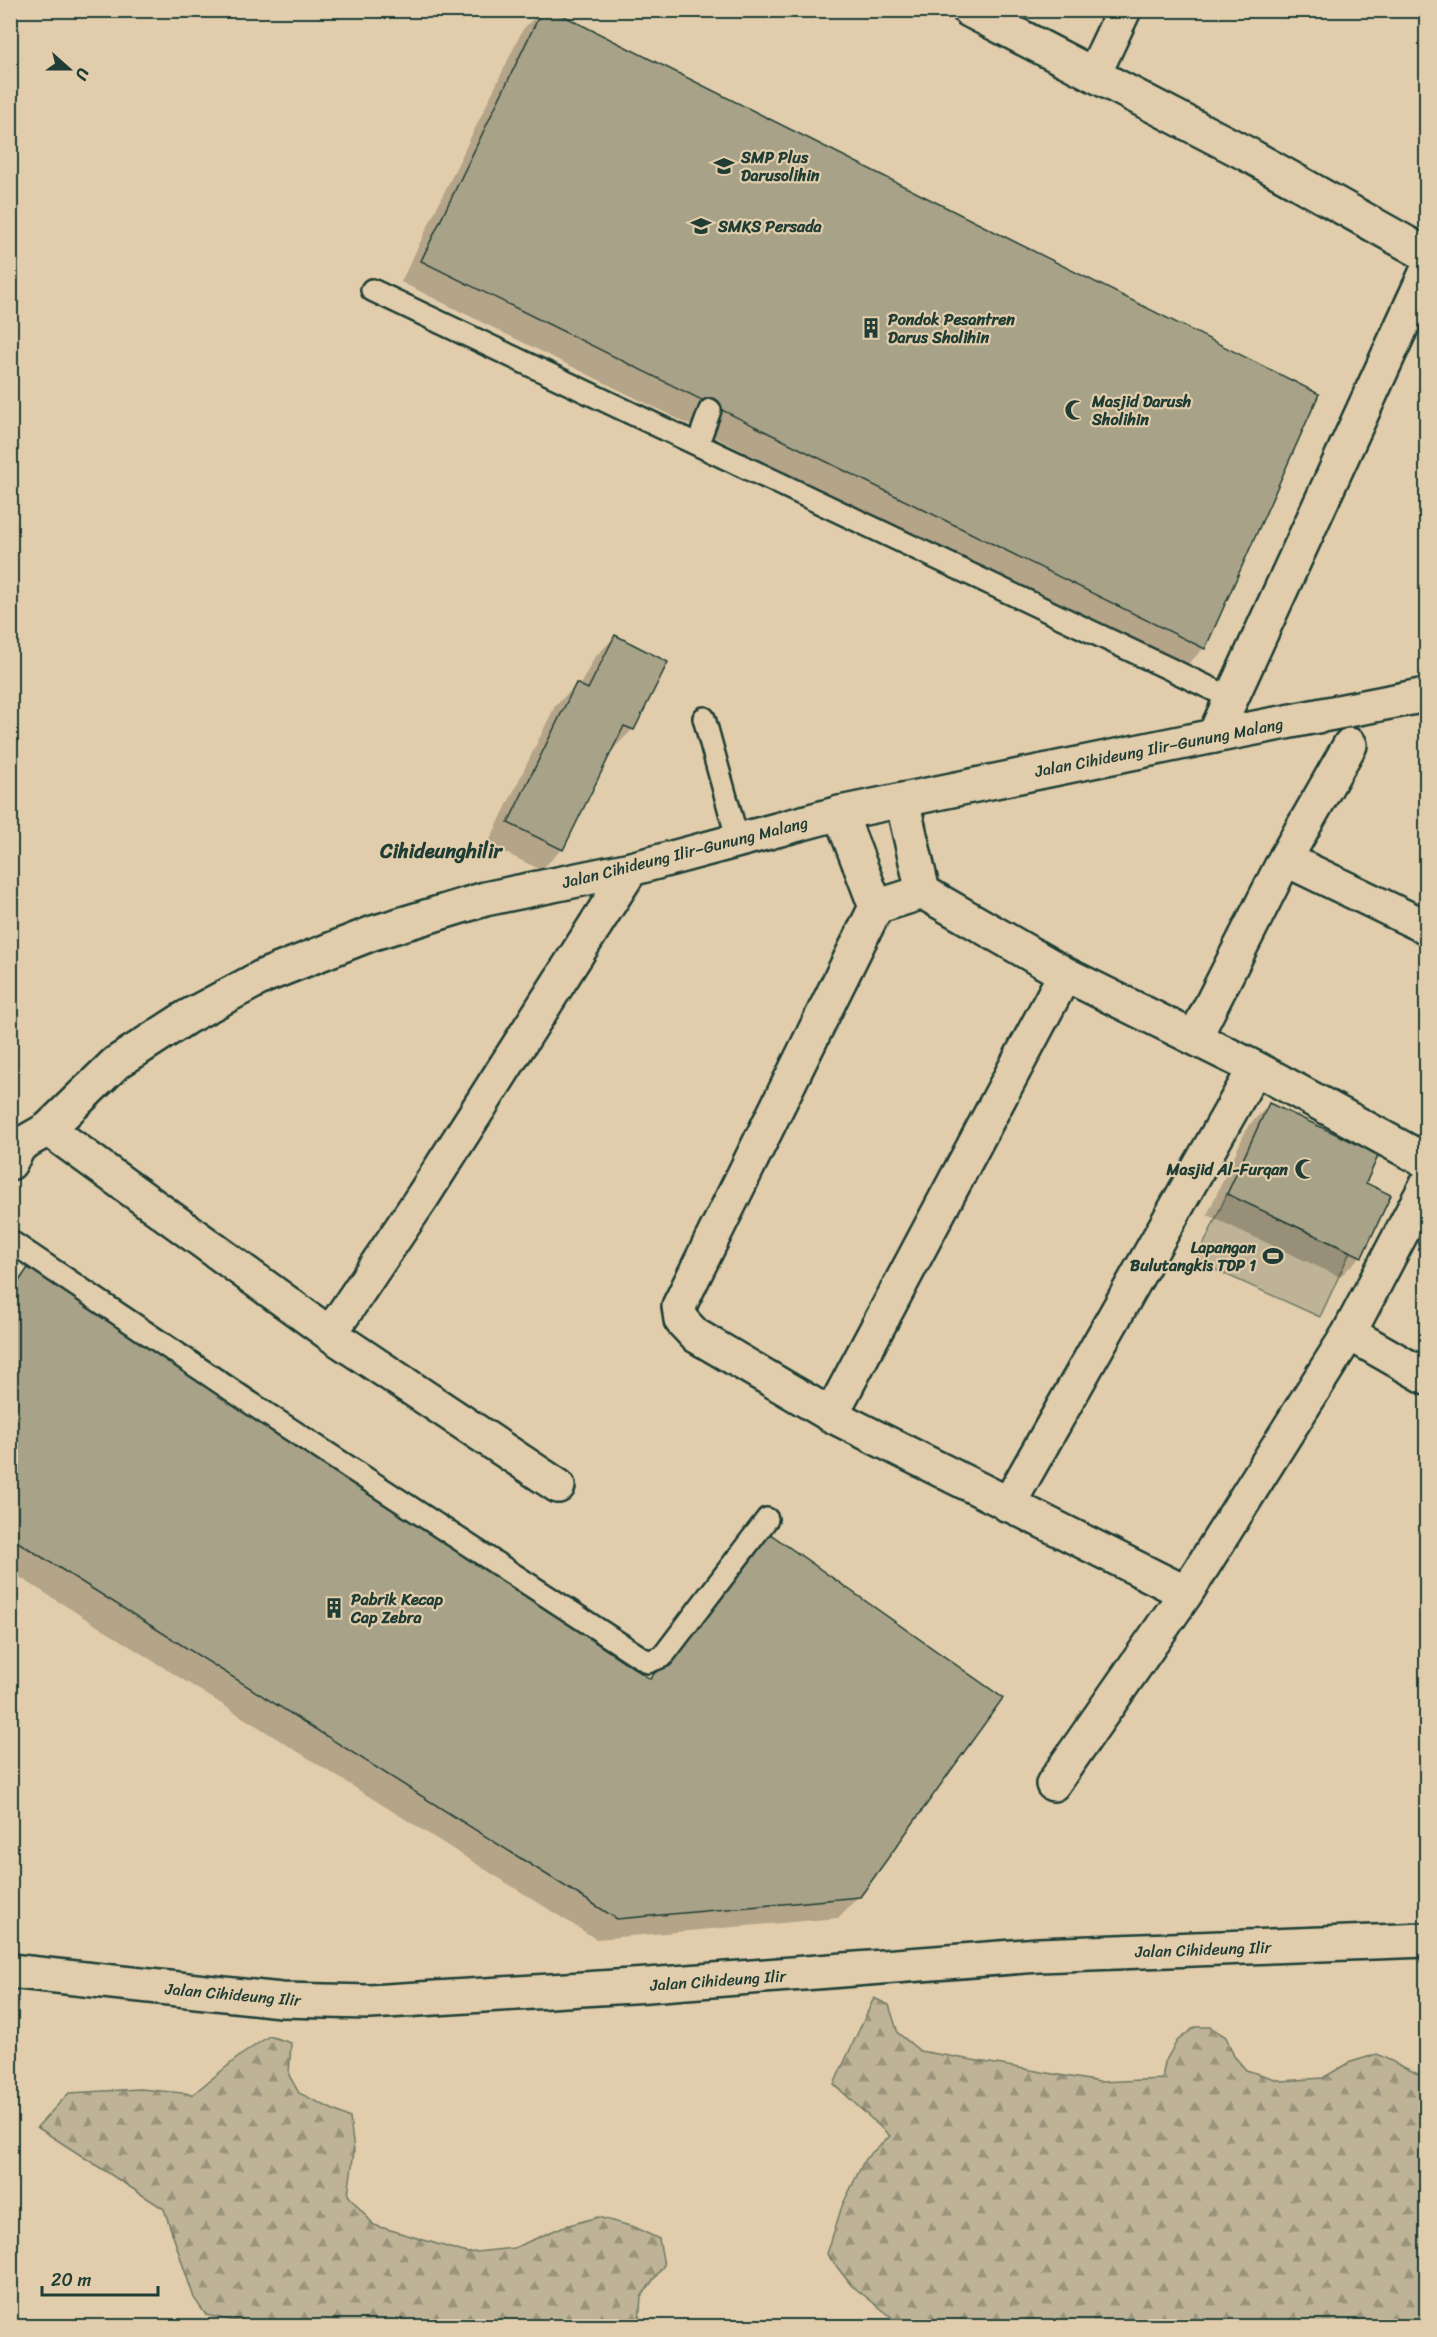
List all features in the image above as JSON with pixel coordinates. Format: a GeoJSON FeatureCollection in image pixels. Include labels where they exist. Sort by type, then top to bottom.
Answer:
{"type":"FeatureCollection","features":[{"type":"Feature","properties":{"kind":"street"},"geometry":{"type":"LineString","coordinates":[[969,10],[1247,154],[1426,254]]}},
{"type":"Feature","properties":{"kind":"street"},"geometry":{"type":"LineString","coordinates":[[1094,74],[1124,10]]}},
{"type":"Feature","properties":{"kind":"street"},"geometry":{"type":"LineString","coordinates":[[1214,736],[1426,273]]}},
{"type":"Feature","properties":{"kind":"street","name":"Jalan Cihideung Ilir–Gunung Malang"},"geometry":{"type":"LineString","coordinates":[[14,1149],[48,1129],[116,1063],[187,1017],[264,976],[373,933],[484,899],[631,869],[840,813],[1426,695]]}},
{"type":"Feature","properties":{"kind":"street"},"geometry":{"type":"LineString","coordinates":[[1195,1037],[1285,859],[1350,746]]}},
{"type":"Feature","properties":{"kind":"street"},"geometry":{"type":"LineString","coordinates":[[902,800],[923,892],[1065,974],[1255,1068],[1426,1161]]}},
{"type":"Feature","properties":{"kind":"street"},"geometry":{"type":"LineString","coordinates":[[840,813],[876,907]]}},
{"type":"Feature","properties":{"kind":"street"},"geometry":{"type":"LineString","coordinates":[[1285,859],[1426,927]]}},
{"type":"Feature","properties":{"kind":"street"},"geometry":{"type":"LineString","coordinates":[[330,1334],[423,1196],[631,869]]}},
{"type":"Feature","properties":{"kind":"street"},"geometry":{"type":"LineString","coordinates":[[923,892],[876,907],[679,1306],[681,1320],[695,1335],[831,1415],[1186,1593]]}},
{"type":"Feature","properties":{"kind":"street"},"geometry":{"type":"LineString","coordinates":[[831,1415],[1065,974]]}},
{"type":"Feature","properties":{"kind":"street"},"geometry":{"type":"LineString","coordinates":[[1008,1505],[1255,1068]]}},
{"type":"Feature","properties":{"kind":"street"},"geometry":{"type":"LineString","coordinates":[[48,1129],[330,1334],[558,1486]]}},
{"type":"Feature","properties":{"kind":"street"},"geometry":{"type":"LineString","coordinates":[[1053,1784],[1186,1593],[1349,1333],[1426,1186]]}},
{"type":"Feature","properties":{"kind":"street"},"geometry":{"type":"LineString","coordinates":[[1349,1333],[1426,1377]]}},
{"type":"Feature","properties":{"kind":"street","name":"Jalan Cihideung Ilir"},"geometry":{"type":"LineString","coordinates":[[10,1971],[282,2000],[370,2002],[648,1985],[1039,1955],[1426,1940]]}},
{"type":"Feature","properties":{"kind":"lane"},"geometry":{"type":"LineString","coordinates":[[372,290],[1231,698]]}},
{"type":"Feature","properties":{"kind":"lane"},"geometry":{"type":"LineString","coordinates":[[698,443],[710,410]]}},
{"type":"Feature","properties":{"kind":"lane"},"geometry":{"type":"LineString","coordinates":[[704,718],[738,841]]}},
{"type":"Feature","properties":{"kind":"lane"},"geometry":{"type":"LineString","coordinates":[[10,1241],[270,1416],[648,1662],[663,1656],[767,1519]]}},
{"type":"Feature","properties":{"kind":"green space","name":"Lapangan Bulutangkis TDP 1"},"geometry":{"type":"Polygon","coordinates":[[[1227,1194],[1350,1252],[1320,1317],[1196,1261],[1227,1194]]]}},
{"type":"Feature","properties":{"kind":"green space"},"geometry":{"type":"Polygon","coordinates":[[[874,1998],[889,2005],[898,2033],[920,2051],[1100,2082],[1162,2079],[1165,2062],[1177,2041],[1195,2027],[1210,2027],[1226,2037],[1234,2056],[1246,2070],[1282,2081],[1323,2078],[1348,2063],[1377,2054],[1426,2078],[1426,2326],[903,2326],[851,2285],[827,2254],[842,2206],[865,2159],[890,2136],[834,2084],[874,1998]]]}},
{"type":"Feature","properties":{"kind":"green space"},"geometry":{"type":"Polygon","coordinates":[[[269,2036],[291,2043],[289,2075],[299,2093],[350,2118],[354,2151],[348,2195],[374,2225],[467,2253],[514,2248],[562,2227],[598,2217],[634,2227],[659,2239],[664,2265],[641,2297],[639,2323],[651,2326],[259,2326],[206,2315],[194,2298],[164,2209],[37,2127],[69,2093],[140,2089],[193,2094],[241,2055],[269,2036]]]}},
{"type":"Feature","properties":{"kind":"building","name":"Pondok Pesantren Darus Sholihin"},"geometry":{"type":"Polygon","coordinates":[[[542,10],[552,10],[1319,394],[1205,649],[421,261],[542,10]]]}},
{"type":"Feature","properties":{"kind":"building"},"geometry":{"type":"Polygon","coordinates":[[[615,635],[668,662],[634,730],[624,726],[563,850],[508,823],[576,683],[588,689],[615,635]]]}},
{"type":"Feature","properties":{"kind":"building","name":"Masjid Al-Furqan"},"geometry":{"type":"Polygon","coordinates":[[[1269,1103],[1379,1154],[1366,1183],[1391,1195],[1362,1257],[1227,1194],[1269,1103]]]}},
{"type":"Feature","properties":{"kind":"building","name":"Pabrik Kecap Cap Zebra"},"geometry":{"type":"Polygon","coordinates":[[[31,1263],[650,1679],[766,1531],[1003,1698],[860,1897],[617,1919],[10,1537],[10,1295],[31,1263]]]}},
{"type":"Feature","properties":{"kind":"place","name":"SMP Plus Darusolihin"},"geometry":{"type":"Point","coordinates":[724,166]}},
{"type":"Feature","properties":{"kind":"place","name":"SMKS Persada"},"geometry":{"type":"Point","coordinates":[701,226]}},
{"type":"Feature","properties":{"kind":"place","name":"Pondok Pesantren Darus Sholihin"},"geometry":{"type":"Point","coordinates":[871,328]}},
{"type":"Feature","properties":{"kind":"place","name":"Masjid Darush Sholihin"},"geometry":{"type":"Point","coordinates":[1075,410]}},
{"type":"Feature","properties":{"kind":"place","name":"Masjid Al-Furqan"},"geometry":{"type":"Point","coordinates":[1305,1169]}},
{"type":"Feature","properties":{"kind":"place","name":"Lapangan Bulutangkis TDP 1"},"geometry":{"type":"Point","coordinates":[1273,1256]}},
{"type":"Feature","properties":{"kind":"place","name":"Pabrik Kecap Cap Zebra"},"geometry":{"type":"Point","coordinates":[334,1608]}},
{"type":"Feature","properties":{"kind":"district","name":"Cihideunghilir"},"geometry":{"type":"Point","coordinates":[441,851]}}]}
